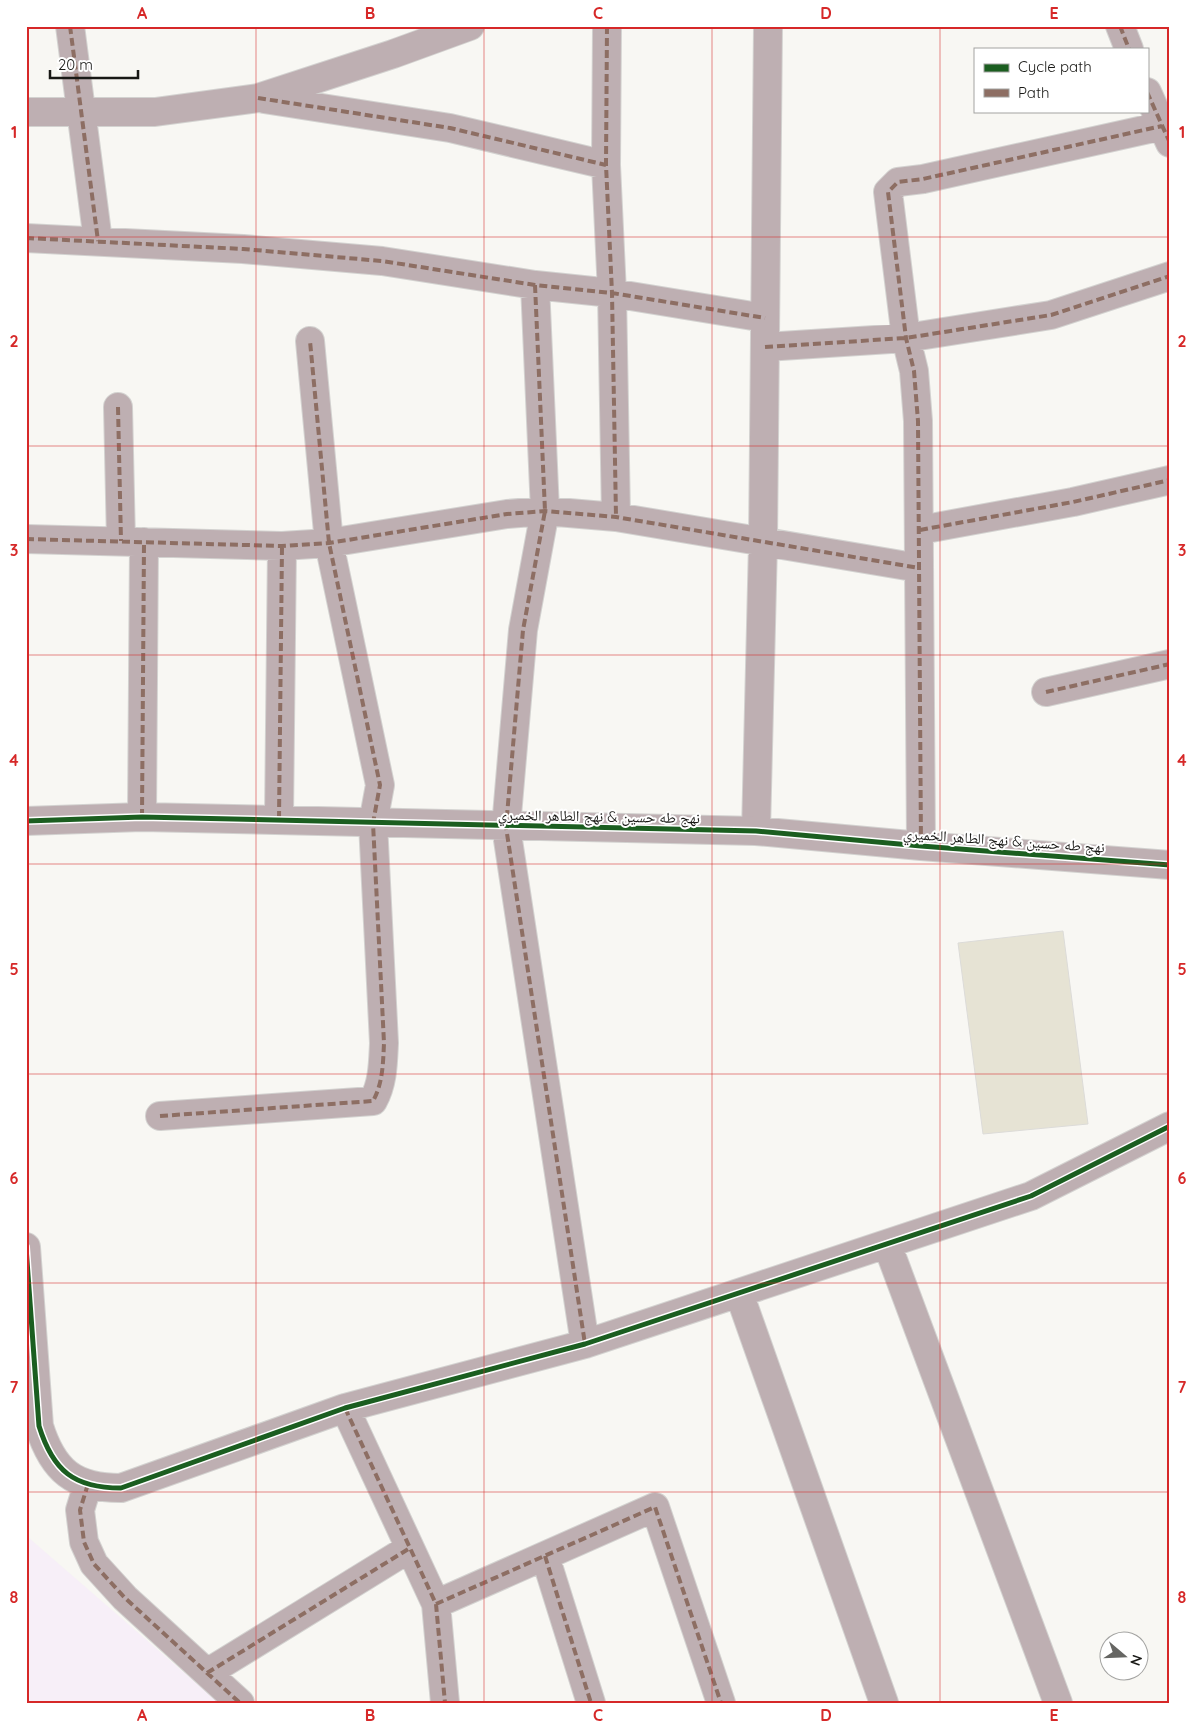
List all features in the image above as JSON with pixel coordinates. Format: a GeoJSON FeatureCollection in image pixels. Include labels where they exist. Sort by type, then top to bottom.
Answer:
{"type":"FeatureCollection","features":[{"type":"Feature","properties":{"kind":"street"},"geometry":{"type":"LineString","coordinates":[[70,26],[98,241]]}},
{"type":"Feature","properties":{"kind":"street"},"geometry":{"type":"LineString","coordinates":[[26,112],[155,112],[258,98],[393,54],[470,26]]}},
{"type":"Feature","properties":{"kind":"street"},"geometry":{"type":"LineString","coordinates":[[608,26],[606,166],[612,293],[616,517]]}},
{"type":"Feature","properties":{"kind":"street"},"geometry":{"type":"LineString","coordinates":[[756,831],[764,543],[768,26]]}},
{"type":"Feature","properties":{"kind":"street"},"geometry":{"type":"LineString","coordinates":[[1120,26],[1129,48]]}},
{"type":"Feature","properties":{"kind":"street"},"geometry":{"type":"LineString","coordinates":[[921,846],[918,421],[914,371],[906,338],[888,192],[898,182],[1166,134],[1148,94]]}},
{"type":"Feature","properties":{"kind":"street"},"geometry":{"type":"LineString","coordinates":[[258,98],[450,128],[606,166]]}},
{"type":"Feature","properties":{"kind":"street"},"geometry":{"type":"LineString","coordinates":[[26,238],[243,249],[382,261],[535,284],[612,293],[765,318]]}},
{"type":"Feature","properties":{"kind":"street"},"geometry":{"type":"LineString","coordinates":[[765,347],[906,338],[1052,315],[1170,276]]}},
{"type":"Feature","properties":{"kind":"street"},"geometry":{"type":"LineString","coordinates":[[535,284],[545,511],[523,630],[506,827],[585,1344]]}},
{"type":"Feature","properties":{"kind":"street"},"geometry":{"type":"LineString","coordinates":[[160,1116],[373,1101],[382,1075],[384,1043],[373,824],[380,785],[329,543],[310,341]]}},
{"type":"Feature","properties":{"kind":"street"},"geometry":{"type":"LineString","coordinates":[[118,407],[132,542],[142,817]]}},
{"type":"Feature","properties":{"kind":"street"},"geometry":{"type":"LineString","coordinates":[[920,530],[1073,502],[1170,480]]}},
{"type":"Feature","properties":{"kind":"street"},"geometry":{"type":"LineString","coordinates":[[26,539],[282,546],[329,543],[507,514],[545,511],[616,517],[920,568]]}},
{"type":"Feature","properties":{"kind":"street"},"geometry":{"type":"LineString","coordinates":[[279,819],[282,546]]}},
{"type":"Feature","properties":{"kind":"street"},"geometry":{"type":"LineString","coordinates":[[1046,692],[1170,664]]}},
{"type":"Feature","properties":{"kind":"street","name":"نهج طه حسين & نهج الطاهر الخميري"},"geometry":{"type":"LineString","coordinates":[[26,820],[142,817],[279,819],[373,824],[756,831],[1170,865]]}},
{"type":"Feature","properties":{"kind":"street"},"geometry":{"type":"LineString","coordinates":[[26,1247],[39,1426],[46,1448],[59,1466],[77,1480],[98,1488],[121,1488],[345,1408],[585,1344],[1031,1196],[1170,1126]]}},
{"type":"Feature","properties":{"kind":"street"},"geometry":{"type":"LineString","coordinates":[[887,1244],[1058,1703]]}},
{"type":"Feature","properties":{"kind":"street"},"geometry":{"type":"LineString","coordinates":[[739,1293],[884,1703]]}},
{"type":"Feature","properties":{"kind":"street"},"geometry":{"type":"LineString","coordinates":[[345,1408],[436,1604],[445,1703]]}},
{"type":"Feature","properties":{"kind":"street"},"geometry":{"type":"LineString","coordinates":[[88,1484],[80,1510],[84,1542],[94,1564],[125,1598],[240,1703]]}},
{"type":"Feature","properties":{"kind":"street"},"geometry":{"type":"LineString","coordinates":[[436,1604],[655,1507],[721,1703]]}},
{"type":"Feature","properties":{"kind":"street"},"geometry":{"type":"LineString","coordinates":[[207,1673],[410,1548]]}},
{"type":"Feature","properties":{"kind":"street"},"geometry":{"type":"LineString","coordinates":[[545,1556],[591,1703]]}},
{"type":"Feature","properties":{"kind":"shaded area"},"geometry":{"type":"Polygon","coordinates":[[[26,1505],[29,1538],[219,1703],[26,1703],[26,1505]]]}},
{"type":"Feature","properties":{"kind":"building"},"geometry":{"type":"Polygon","coordinates":[[[1063,931],[1088,1124],[983,1134],[958,943],[1063,931]]]}},
{"type":"Feature","properties":{"kind":"marked path"},"geometry":{"type":"LineString","coordinates":[[70,26],[98,241]]}},
{"type":"Feature","properties":{"kind":"marked path"},"geometry":{"type":"LineString","coordinates":[[607,26],[606,165],[612,293],[616,517]]}},
{"type":"Feature","properties":{"kind":"marked path"},"geometry":{"type":"LineString","coordinates":[[1120,26],[1129,48]]}},
{"type":"Feature","properties":{"kind":"marked path"},"geometry":{"type":"LineString","coordinates":[[1148,94],[1170,143]]}},
{"type":"Feature","properties":{"kind":"marked path"},"geometry":{"type":"LineString","coordinates":[[258,98],[450,128],[606,165]]}},
{"type":"Feature","properties":{"kind":"marked path"},"geometry":{"type":"LineString","coordinates":[[921,846],[918,421],[914,371],[906,338],[888,192],[898,182],[923,179],[1162,126]]}},
{"type":"Feature","properties":{"kind":"marked path"},"geometry":{"type":"LineString","coordinates":[[26,238],[243,249],[382,261],[535,285],[612,293],[765,318]]}},
{"type":"Feature","properties":{"kind":"marked path"},"geometry":{"type":"LineString","coordinates":[[765,347],[906,338],[1051,315],[1170,276]]}},
{"type":"Feature","properties":{"kind":"marked path"},"geometry":{"type":"LineString","coordinates":[[535,285],[545,511],[523,630],[506,827],[585,1344]]}},
{"type":"Feature","properties":{"kind":"marked path"},"geometry":{"type":"LineString","coordinates":[[160,1116],[373,1101],[381,1080],[384,1043],[373,823],[380,785],[329,543],[310,341]]}},
{"type":"Feature","properties":{"kind":"marked path"},"geometry":{"type":"LineString","coordinates":[[118,407],[121,541]]}},
{"type":"Feature","properties":{"kind":"marked path"},"geometry":{"type":"LineString","coordinates":[[920,530],[1073,502],[1170,480]]}},
{"type":"Feature","properties":{"kind":"marked path"},"geometry":{"type":"LineString","coordinates":[[26,539],[282,546],[329,543],[507,514],[545,511],[616,517],[919,568]]}},
{"type":"Feature","properties":{"kind":"marked path"},"geometry":{"type":"LineString","coordinates":[[142,817],[144,542]]}},
{"type":"Feature","properties":{"kind":"marked path"},"geometry":{"type":"LineString","coordinates":[[279,819],[282,546]]}},
{"type":"Feature","properties":{"kind":"marked path"},"geometry":{"type":"LineString","coordinates":[[1046,692],[1170,664]]}},
{"type":"Feature","properties":{"kind":"marked path"},"geometry":{"type":"LineString","coordinates":[[345,1408],[436,1604],[445,1703]]}},
{"type":"Feature","properties":{"kind":"marked path"},"geometry":{"type":"LineString","coordinates":[[88,1484],[80,1510],[84,1542],[94,1564],[125,1598],[240,1703]]}},
{"type":"Feature","properties":{"kind":"marked path"},"geometry":{"type":"LineString","coordinates":[[436,1604],[655,1507],[721,1703]]}},
{"type":"Feature","properties":{"kind":"marked path"},"geometry":{"type":"LineString","coordinates":[[207,1673],[410,1548]]}},
{"type":"Feature","properties":{"kind":"marked path"},"geometry":{"type":"LineString","coordinates":[[545,1556],[591,1703]]}},
{"type":"Feature","properties":{"kind":"cycle path"},"geometry":{"type":"LineString","coordinates":[[26,821],[142,817],[756,831],[1170,865]]}},
{"type":"Feature","properties":{"kind":"cycle path"},"geometry":{"type":"LineString","coordinates":[[26,1247],[39,1426],[45,1442],[51,1455],[68,1474],[90,1485],[121,1488],[345,1408],[585,1344],[1031,1196],[1170,1126]]}}]}
